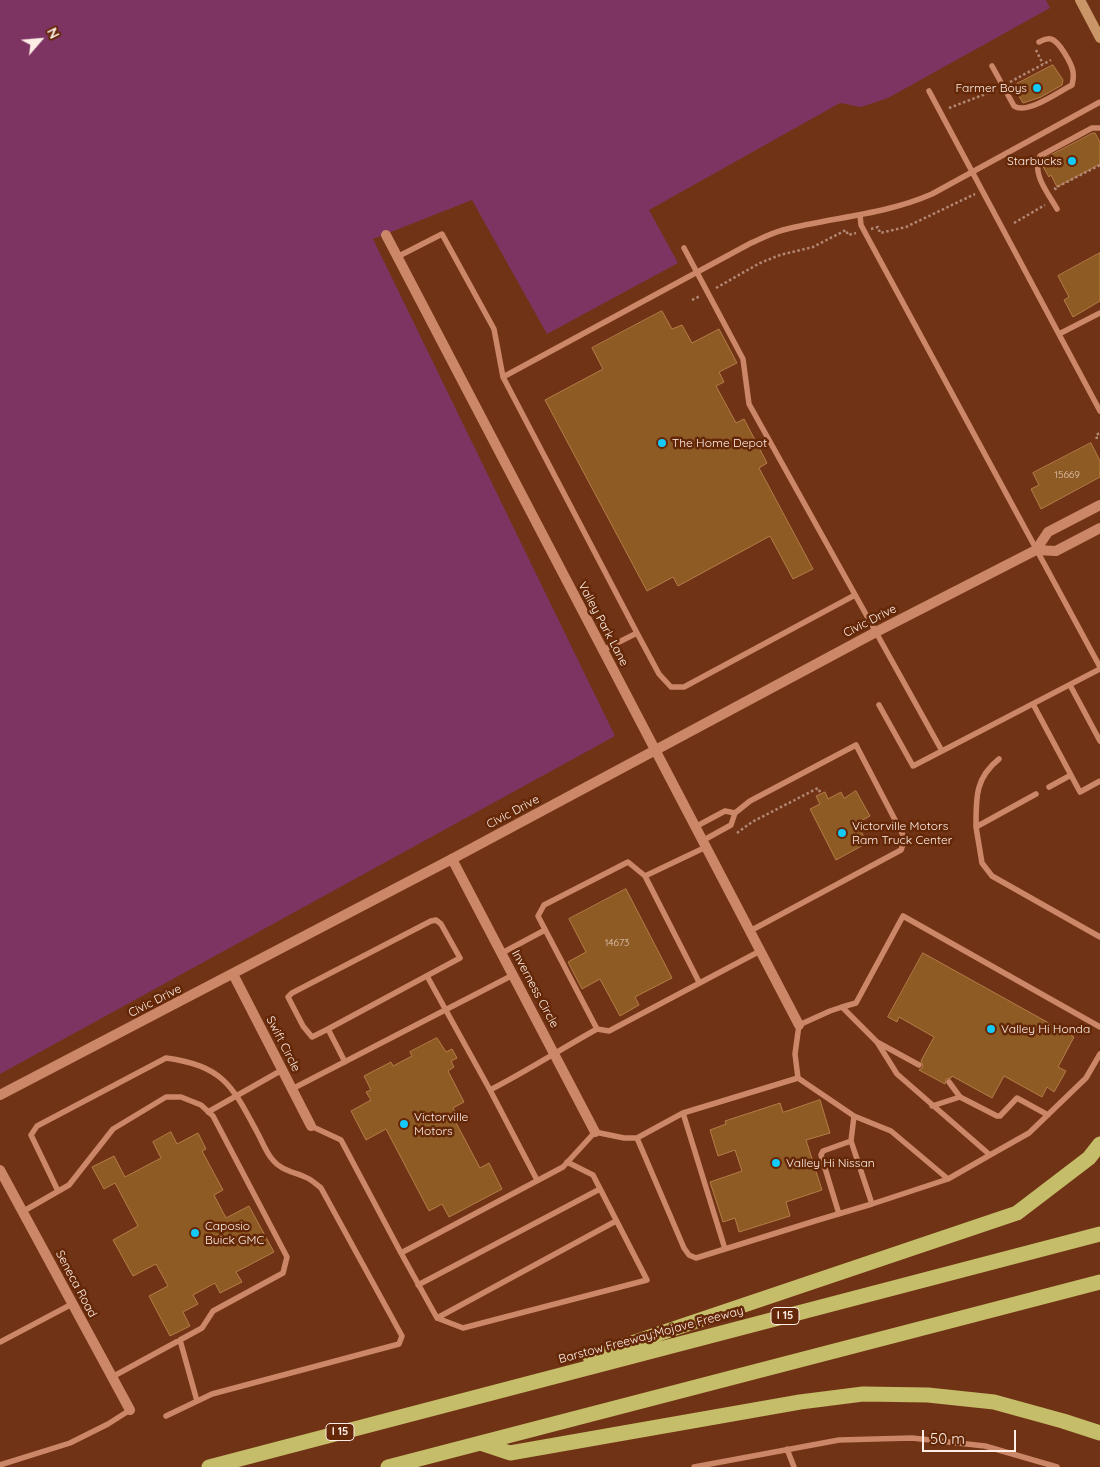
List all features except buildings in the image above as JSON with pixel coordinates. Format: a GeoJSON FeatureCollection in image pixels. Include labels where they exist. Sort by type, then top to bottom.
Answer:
{"type":"FeatureCollection","features":[{"type":"Feature","properties":{"kind":"highway"},"geometry":{"type":"LineString","coordinates":[[470,1398],[1017,1213],[1089,1158],[1100,1144]]}},
{"type":"Feature","properties":{"kind":"highway","name":"Barstow Freeway;Mojave Freeway"},"geometry":{"type":"LineString","coordinates":[[210,1467],[1100,1234]]}},
{"type":"Feature","properties":{"kind":"highway"},"geometry":{"type":"LineString","coordinates":[[388,1467],[1100,1282]]}},
{"type":"Feature","properties":{"kind":"highway"},"geometry":{"type":"LineString","coordinates":[[480,1444],[510,1453],[800,1402],[863,1394],[928,1395],[994,1402],[1063,1420],[1100,1433]]}},
{"type":"Feature","properties":{"kind":"main road"},"geometry":{"type":"LineString","coordinates":[[1080,0],[1100,38]]}},
{"type":"Feature","properties":{"kind":"street","name":"Valley Park Lane"},"geometry":{"type":"LineString","coordinates":[[386,235],[799,1025]]}},
{"type":"Feature","properties":{"kind":"street","name":"Civic Drive"},"geometry":{"type":"LineString","coordinates":[[0,1095],[452,859],[876,632],[1036,550],[1048,532],[1100,505]]}},
{"type":"Feature","properties":{"kind":"street","name":"Civic Drive"},"geometry":{"type":"LineString","coordinates":[[1036,550],[1056,551],[1100,528]]}},
{"type":"Feature","properties":{"kind":"street","name":"Inverness Circle"},"geometry":{"type":"LineString","coordinates":[[452,859],[595,1132]]}},
{"type":"Feature","properties":{"kind":"street","name":"Swift Circle"},"geometry":{"type":"LineString","coordinates":[[233,974],[312,1126]]}},
{"type":"Feature","properties":{"kind":"street","name":"Seneca Road"},"geometry":{"type":"LineString","coordinates":[[0,1170],[130,1410]]}},
{"type":"Feature","properties":{"kind":"lane"},"geometry":{"type":"LineString","coordinates":[[992,66],[1014,106],[1018,109],[1028,109],[1072,85],[1074,78],[1073,70],[1059,43],[1045,38],[1036,43]]}},
{"type":"Feature","properties":{"kind":"lane"},"geometry":{"type":"LineString","coordinates":[[929,91],[1100,411]]}},
{"type":"Feature","properties":{"kind":"lane"},"geometry":{"type":"LineString","coordinates":[[503,377],[751,242],[782,230],[860,216],[910,204],[932,194],[1100,102]]}},
{"type":"Feature","properties":{"kind":"lane"},"geometry":{"type":"LineString","coordinates":[[1058,209],[1037,172],[1036,163],[1040,156],[1092,128],[1100,128]]}},
{"type":"Feature","properties":{"kind":"lane"},"geometry":{"type":"LineString","coordinates":[[860,216],[864,230],[1100,668],[913,766],[879,705]]}},
{"type":"Feature","properties":{"kind":"lane"},"geometry":{"type":"LineString","coordinates":[[397,257],[442,234],[494,329],[503,377],[659,674],[671,687],[684,687],[855,595]]}},
{"type":"Feature","properties":{"kind":"lane"},"geometry":{"type":"LineString","coordinates":[[684,248],[743,359],[749,404],[942,751]]}},
{"type":"Feature","properties":{"kind":"lane"},"geometry":{"type":"LineString","coordinates":[[1060,334],[1100,313]]}},
{"type":"Feature","properties":{"kind":"lane"},"geometry":{"type":"LineString","coordinates":[[602,650],[637,633]]}},
{"type":"Feature","properties":{"kind":"lane"},"geometry":{"type":"LineString","coordinates":[[1070,685],[1100,741]]}},
{"type":"Feature","properties":{"kind":"lane"},"geometry":{"type":"LineString","coordinates":[[1033,704],[1080,792],[1100,781]]}},
{"type":"Feature","properties":{"kind":"lane"},"geometry":{"type":"LineString","coordinates":[[645,876],[704,844],[731,825],[735,813],[750,801],[856,745],[905,839],[901,850],[750,931]]}},
{"type":"Feature","properties":{"kind":"lane"},"geometry":{"type":"LineString","coordinates":[[999,759],[982,776],[976,805],[976,827],[982,863],[992,876],[1100,937]]}},
{"type":"Feature","properties":{"kind":"lane"},"geometry":{"type":"LineString","coordinates":[[1049,786],[1071,775]]}},
{"type":"Feature","properties":{"kind":"lane"},"geometry":{"type":"LineString","coordinates":[[976,827],[1036,794]]}},
{"type":"Feature","properties":{"kind":"lane"},"geometry":{"type":"LineString","coordinates":[[695,827],[724,811],[735,813]]}},
{"type":"Feature","properties":{"kind":"lane"},"geometry":{"type":"LineString","coordinates":[[597,1029],[538,916],[544,905],[628,862],[645,876],[699,982]]}},
{"type":"Feature","properties":{"kind":"lane"},"geometry":{"type":"LineString","coordinates":[[948,1179],[891,1131],[854,1116],[798,1078],[795,1054],[799,1025],[830,1011],[856,1003],[903,916],[1100,1027]]}},
{"type":"Feature","properties":{"kind":"lane"},"geometry":{"type":"LineString","coordinates":[[436,920],[444,928],[460,958],[328,1029],[312,1037],[303,1026],[288,997],[292,993],[431,921],[436,920]]}},
{"type":"Feature","properties":{"kind":"lane"},"geometry":{"type":"LineString","coordinates":[[502,953],[545,930]]}},
{"type":"Feature","properties":{"kind":"lane"},"geometry":{"type":"LineString","coordinates":[[490,1090],[532,1068],[554,1053],[597,1029],[609,1031],[760,951]]}},
{"type":"Feature","properties":{"kind":"lane"},"geometry":{"type":"LineString","coordinates":[[292,1090],[513,975]]}},
{"type":"Feature","properties":{"kind":"lane"},"geometry":{"type":"LineString","coordinates":[[427,976],[447,1009],[537,1180]]}},
{"type":"Feature","properties":{"kind":"lane"},"geometry":{"type":"LineString","coordinates":[[842,1008],[877,1042],[897,1074],[990,1156]]}},
{"type":"Feature","properties":{"kind":"lane"},"geometry":{"type":"LineString","coordinates":[[328,1029],[345,1062]]}},
{"type":"Feature","properties":{"kind":"lane"},"geometry":{"type":"LineString","coordinates":[[877,1042],[919,1065]]}},
{"type":"Feature","properties":{"kind":"lane"},"geometry":{"type":"LineString","coordinates":[[637,1138],[684,1248],[689,1255],[696,1258],[948,1179],[1029,1133],[1086,1078],[1100,1054]]}},
{"type":"Feature","properties":{"kind":"lane"},"geometry":{"type":"LineString","coordinates":[[58,1191],[31,1135],[37,1126],[166,1058],[182,1060],[210,1070],[225,1080],[238,1095],[272,1160],[286,1170],[307,1178],[321,1188],[402,1336],[399,1344],[212,1394],[166,1416]]}},
{"type":"Feature","properties":{"kind":"lane"},"geometry":{"type":"LineString","coordinates":[[208,1112],[282,1070]]}},
{"type":"Feature","properties":{"kind":"lane"},"geometry":{"type":"LineString","coordinates":[[401,1253],[563,1167],[595,1132],[624,1138],[637,1138],[683,1113],[798,1078]]}},
{"type":"Feature","properties":{"kind":"lane"},"geometry":{"type":"LineString","coordinates":[[949,1082],[960,1097],[997,1116],[1004,1114],[1017,1098],[1048,1115]]}},
{"type":"Feature","properties":{"kind":"lane"},"geometry":{"type":"LineString","coordinates":[[22,1212],[69,1185],[113,1129],[166,1097],[181,1097],[201,1105],[212,1116],[287,1257],[283,1273],[213,1311],[202,1328],[112,1377]]}},
{"type":"Feature","properties":{"kind":"lane"},"geometry":{"type":"LineString","coordinates":[[932,1106],[960,1097]]}},
{"type":"Feature","properties":{"kind":"lane"},"geometry":{"type":"LineString","coordinates":[[683,1113],[726,1249]]}},
{"type":"Feature","properties":{"kind":"lane"},"geometry":{"type":"LineString","coordinates":[[854,1116],[851,1141],[872,1204]]}},
{"type":"Feature","properties":{"kind":"lane"},"geometry":{"type":"LineString","coordinates":[[312,1126],[341,1140],[437,1318],[463,1328],[647,1280],[593,1175],[567,1162]]}},
{"type":"Feature","properties":{"kind":"lane"},"geometry":{"type":"LineString","coordinates":[[839,1214],[821,1155],[823,1151],[851,1141]]}},
{"type":"Feature","properties":{"kind":"lane"},"geometry":{"type":"LineString","coordinates":[[418,1285],[600,1189]]}},
{"type":"Feature","properties":{"kind":"lane"},"geometry":{"type":"LineString","coordinates":[[437,1318],[616,1221]]}},
{"type":"Feature","properties":{"kind":"lane"},"geometry":{"type":"LineString","coordinates":[[0,1342],[72,1304]]}},
{"type":"Feature","properties":{"kind":"lane"},"geometry":{"type":"LineString","coordinates":[[180,1340],[197,1401]]}},
{"type":"Feature","properties":{"kind":"lane"},"geometry":{"type":"LineString","coordinates":[[0,1465],[70,1443],[108,1424],[130,1410]]}},
{"type":"Feature","properties":{"kind":"lane"},"geometry":{"type":"LineString","coordinates":[[694,1467],[839,1440],[912,1438],[985,1446],[1056,1467]]}},
{"type":"Feature","properties":{"kind":"lane"},"geometry":{"type":"LineString","coordinates":[[787,1449],[794,1467]]}},
{"type":"Feature","properties":{"kind":"path"},"geometry":{"type":"LineString","coordinates":[[1036,43],[1043,64]]}},
{"type":"Feature","properties":{"kind":"path"},"geometry":{"type":"LineString","coordinates":[[1033,70],[1035,74]]}},
{"type":"Feature","properties":{"kind":"path"},"geometry":{"type":"LineString","coordinates":[[692,300],[760,263],[780,255],[813,247],[846,230],[848,235],[878,227],[880,232],[906,227],[982,191]]}},
{"type":"Feature","properties":{"kind":"path"},"geometry":{"type":"LineString","coordinates":[[1097,439],[1096,436],[1100,433]]}},
{"type":"Feature","properties":{"kind":"path"},"geometry":{"type":"LineString","coordinates":[[736,834],[752,822],[818,788],[821,794]]}},
{"type":"Feature","properties":{"kind":"shaded area"},"geometry":{"type":"Polygon","coordinates":[[[0,0],[1046,0],[1050,8],[888,98],[861,107],[840,103],[649,210],[678,263],[547,334],[472,200],[373,239],[615,736],[0,1074],[0,0]]]}},
{"type":"Feature","properties":{"kind":"place","name":"Farmer Boys"},"geometry":{"type":"Point","coordinates":[1037,88]}},
{"type":"Feature","properties":{"kind":"place","name":"Starbucks"},"geometry":{"type":"Point","coordinates":[1072,161]}},
{"type":"Feature","properties":{"kind":"place","name":"The Home Depot"},"geometry":{"type":"Point","coordinates":[662,443]}},
{"type":"Feature","properties":{"kind":"place","name":"Victorville Motors Ram Truck Center"},"geometry":{"type":"Point","coordinates":[842,833]}},
{"type":"Feature","properties":{"kind":"place","name":"Valley Hi Honda"},"geometry":{"type":"Point","coordinates":[991,1029]}},
{"type":"Feature","properties":{"kind":"place","name":"Victorville Motors"},"geometry":{"type":"Point","coordinates":[404,1124]}},
{"type":"Feature","properties":{"kind":"place","name":"Valley Hi Nissan"},"geometry":{"type":"Point","coordinates":[776,1163]}},
{"type":"Feature","properties":{"kind":"place","name":"Caposio Buick GMC"},"geometry":{"type":"Point","coordinates":[195,1233]}}]}
